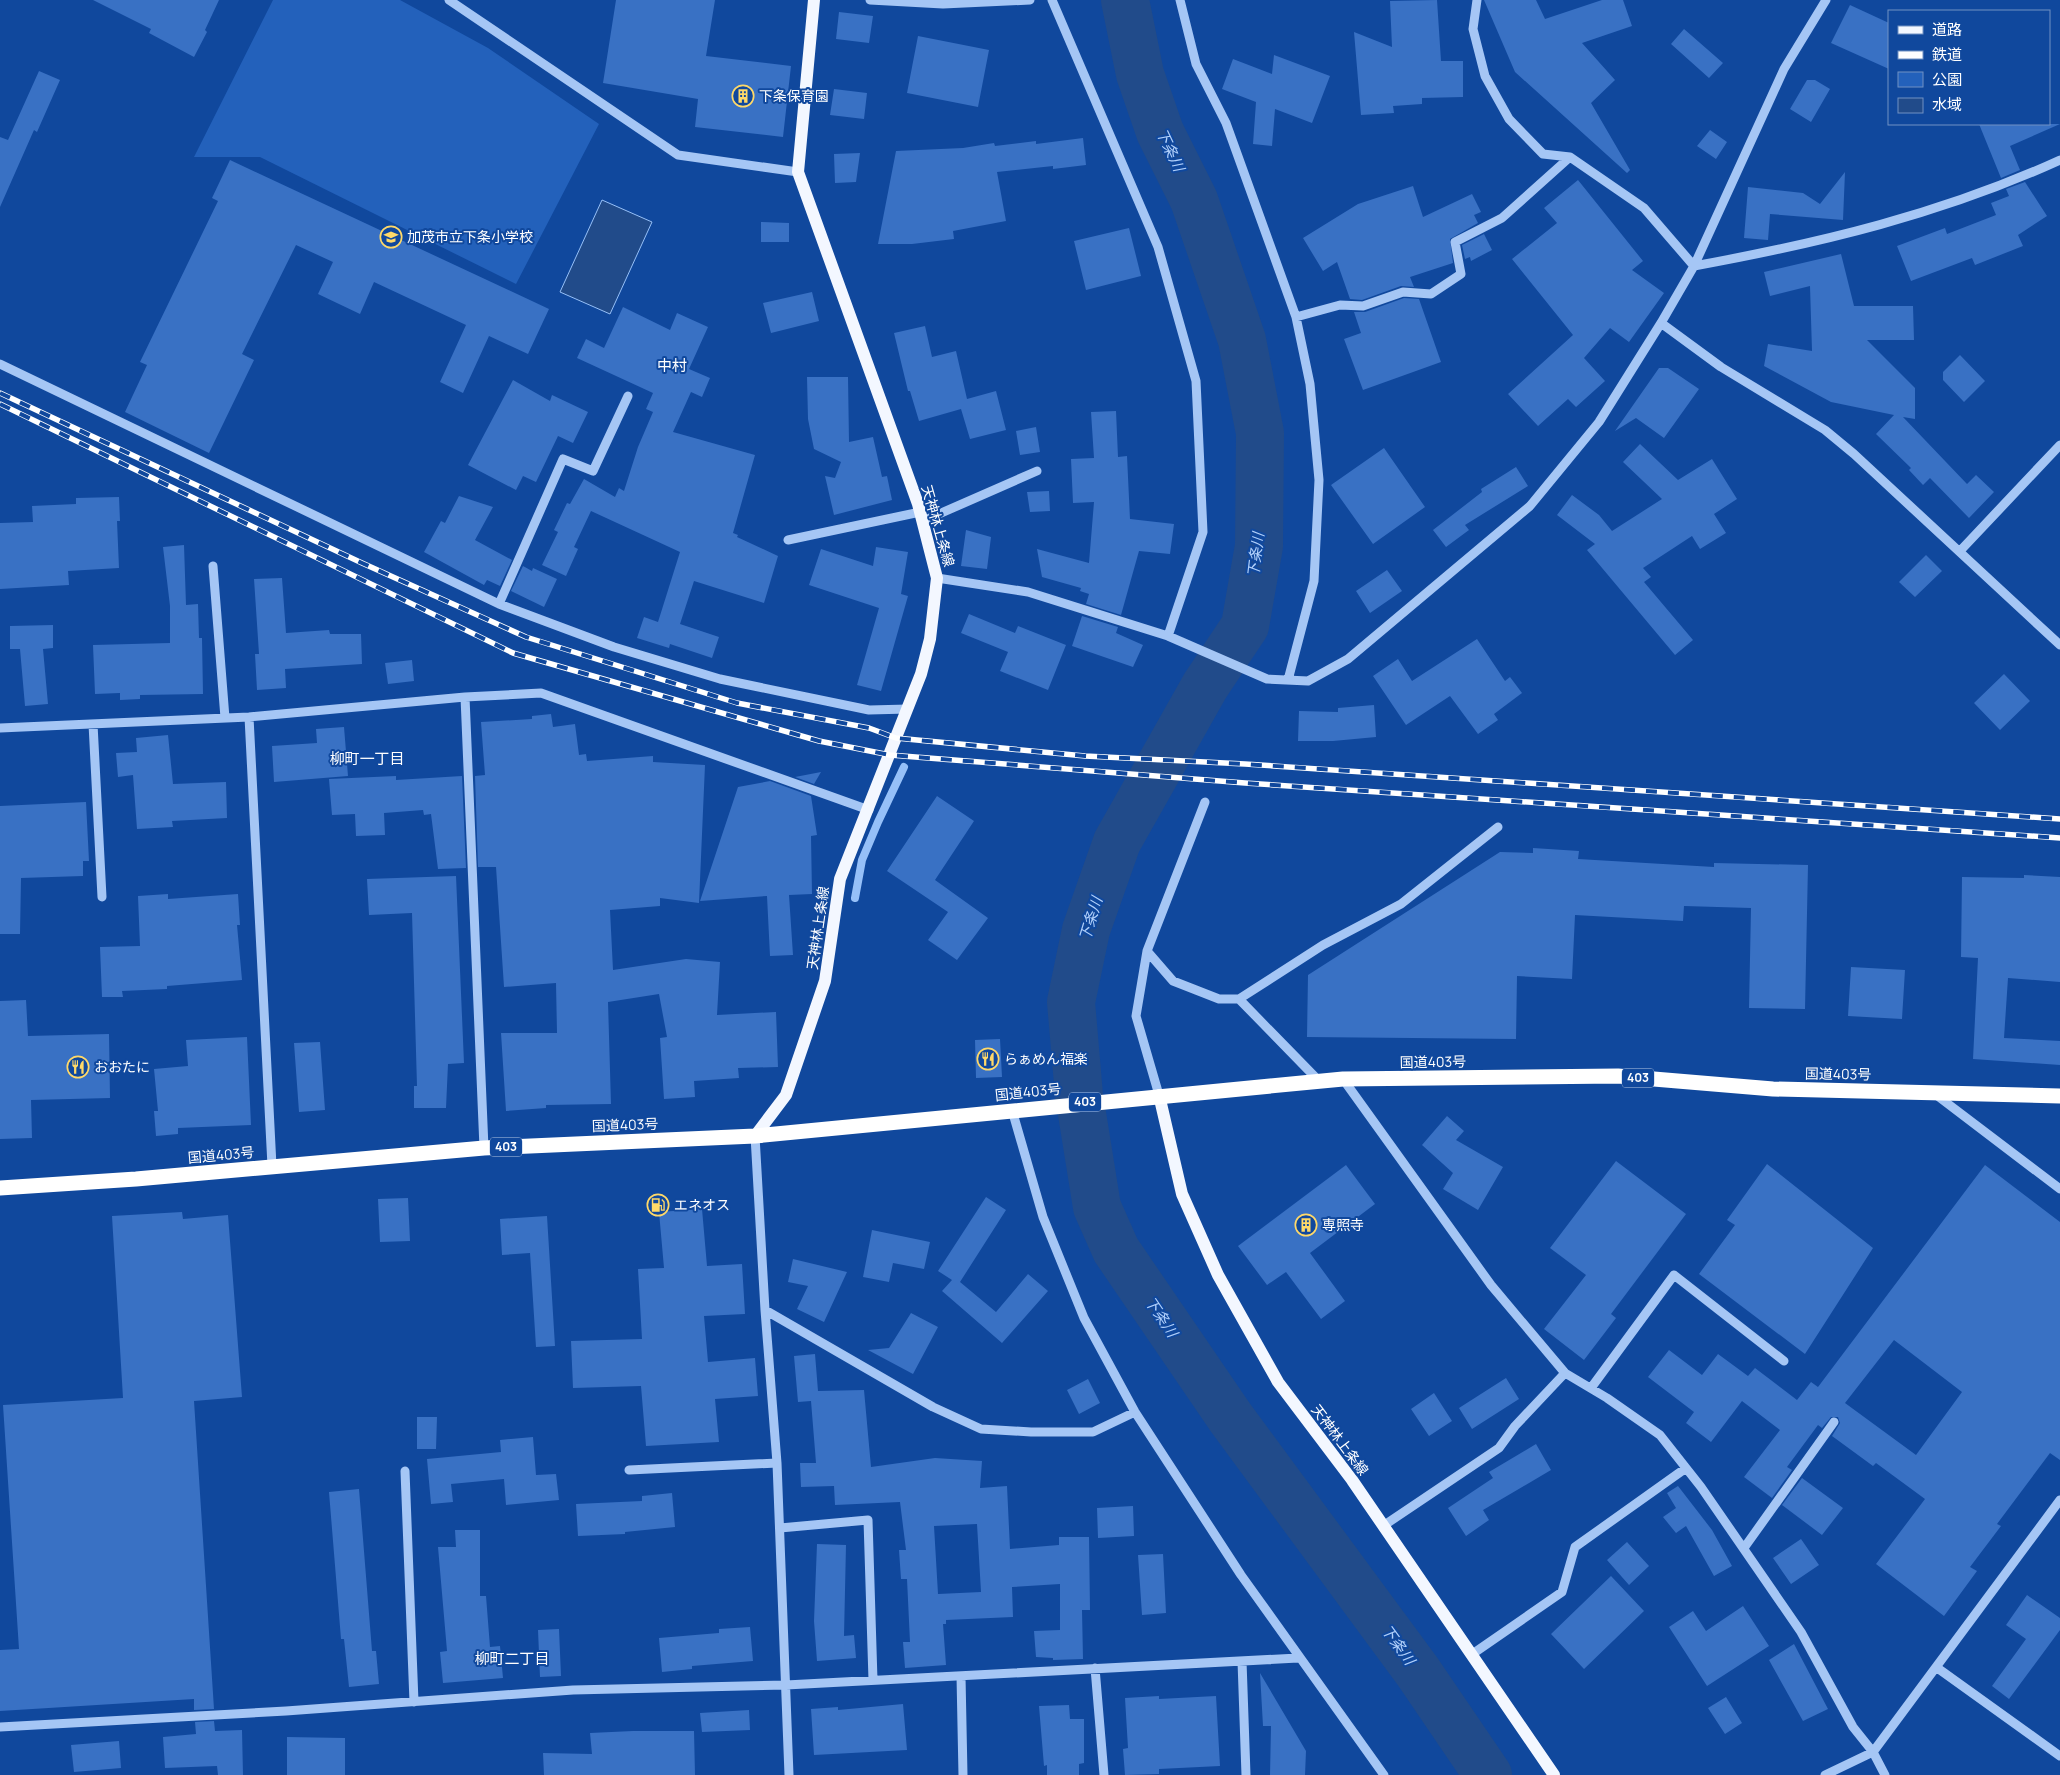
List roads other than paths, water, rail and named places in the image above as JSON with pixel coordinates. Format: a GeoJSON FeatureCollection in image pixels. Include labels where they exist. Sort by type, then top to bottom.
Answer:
{"type":"FeatureCollection","features":[{"type":"Feature","properties":{"kind":"highway","name":"国道403号"},"geometry":{"type":"LineString","coordinates":[[0,1188],[136,1179],[484,1148],[756,1136],[1159,1095],[1344,1079],[1618,1076],[1773,1090],[2060,1096]]}},
{"type":"Feature","properties":{"kind":"main road","name":"天神林上条線"},"geometry":{"type":"LineString","coordinates":[[756,1136],[786,1095],[825,981],[840,879],[869,810],[920,674],[930,638],[937,578],[922,517],[798,172],[814,0]]}},
{"type":"Feature","properties":{"kind":"main road","name":"天神林上条線"},"geometry":{"type":"LineString","coordinates":[[1159,1095],[1182,1194],[1218,1275],[1278,1382],[1384,1526],[1554,1775]]}},
{"type":"Feature","properties":{"kind":"street"},"geometry":{"type":"LineString","coordinates":[[449,0],[678,155],[798,172]]}},
{"type":"Feature","properties":{"kind":"street"},"geometry":{"type":"LineString","coordinates":[[870,0],[943,4],[1030,0]]}},
{"type":"Feature","properties":{"kind":"street"},"geometry":{"type":"LineString","coordinates":[[1052,0],[1158,247],[1196,381],[1203,532],[1168,636]]}},
{"type":"Feature","properties":{"kind":"street"},"geometry":{"type":"LineString","coordinates":[[1180,0],[1196,64],[1226,123],[1296,317],[1310,384],[1319,480],[1314,581],[1288,680]]}},
{"type":"Feature","properties":{"kind":"street"},"geometry":{"type":"LineString","coordinates":[[1477,0],[1473,29],[1485,76],[1509,119],[1543,154],[1570,156],[1644,208],[1694,266]]}},
{"type":"Feature","properties":{"kind":"street"},"geometry":{"type":"LineString","coordinates":[[937,578],[1028,592],[1168,636],[1267,679],[1308,681],[1348,658],[1390,625],[1438,581],[1530,506],[1599,422],[1694,266],[1784,69],[1826,0]]}},
{"type":"Feature","properties":{"kind":"street"},"geometry":{"type":"LineString","coordinates":[[1296,317],[1340,305],[1363,306],[1404,292],[1431,294],[1461,274],[1455,242],[1502,218],[1570,156]]}},
{"type":"Feature","properties":{"kind":"street"},"geometry":{"type":"LineString","coordinates":[[1694,266],[1785,249],[1864,231],[2009,183],[2060,160]]}},
{"type":"Feature","properties":{"kind":"street"},"geometry":{"type":"LineString","coordinates":[[1661,323],[1721,367],[1824,430],[1960,551],[2060,645]]}},
{"type":"Feature","properties":{"kind":"street"},"geometry":{"type":"LineString","coordinates":[[0,364],[499,604],[614,647],[720,678],[869,710],[908,709]]}},
{"type":"Feature","properties":{"kind":"street"},"geometry":{"type":"LineString","coordinates":[[499,604],[563,459],[592,472],[628,396]]}},
{"type":"Feature","properties":{"kind":"street"},"geometry":{"type":"LineString","coordinates":[[1960,551],[2060,445]]}},
{"type":"Feature","properties":{"kind":"street"},"geometry":{"type":"LineString","coordinates":[[788,540],[922,517],[1037,471]]}},
{"type":"Feature","properties":{"kind":"street"},"geometry":{"type":"LineString","coordinates":[[213,566],[225,718]]}},
{"type":"Feature","properties":{"kind":"street"},"geometry":{"type":"LineString","coordinates":[[0,728],[249,717],[465,697],[541,693],[869,810]]}},
{"type":"Feature","properties":{"kind":"street"},"geometry":{"type":"LineString","coordinates":[[465,697],[484,1148]]}},
{"type":"Feature","properties":{"kind":"street"},"geometry":{"type":"LineString","coordinates":[[249,717],[272,1166]]}},
{"type":"Feature","properties":{"kind":"street"},"geometry":{"type":"LineString","coordinates":[[93,724],[102,897]]}},
{"type":"Feature","properties":{"kind":"street"},"geometry":{"type":"LineString","coordinates":[[1159,1095],[1136,1016],[1146,951],[1205,802]]}},
{"type":"Feature","properties":{"kind":"street"},"geometry":{"type":"LineString","coordinates":[[1146,951],[1173,981],[1219,999],[1239,999],[1323,945],[1402,904],[1498,827]]}},
{"type":"Feature","properties":{"kind":"street"},"geometry":{"type":"LineString","coordinates":[[1239,999],[1319,1081]]}},
{"type":"Feature","properties":{"kind":"street"},"geometry":{"type":"LineString","coordinates":[[1344,1079],[1491,1285],[1565,1373],[1591,1388],[1660,1435],[1686,1468],[1744,1548],[1801,1632],[1854,1727],[1873,1752],[1885,1775]]}},
{"type":"Feature","properties":{"kind":"street"},"geometry":{"type":"LineString","coordinates":[[1933,1092],[2060,1189]]}},
{"type":"Feature","properties":{"kind":"street"},"geometry":{"type":"LineString","coordinates":[[1012,1110],[1043,1217],[1084,1318],[1135,1412],[1241,1575],[1298,1658],[1384,1775]]}},
{"type":"Feature","properties":{"kind":"street"},"geometry":{"type":"LineString","coordinates":[[756,1136],[765,1310],[777,1463],[789,1775]]}},
{"type":"Feature","properties":{"kind":"street"},"geometry":{"type":"LineString","coordinates":[[1591,1388],[1674,1274],[1784,1361]]}},
{"type":"Feature","properties":{"kind":"street"},"geometry":{"type":"LineString","coordinates":[[765,1310],[933,1407],[981,1429],[1030,1432],[1093,1432],[1135,1412]]}},
{"type":"Feature","properties":{"kind":"street"},"geometry":{"type":"LineString","coordinates":[[1384,1526],[1499,1448],[1514,1426],[1565,1373]]}},
{"type":"Feature","properties":{"kind":"street"},"geometry":{"type":"LineString","coordinates":[[1744,1548],[1834,1422]]}},
{"type":"Feature","properties":{"kind":"street"},"geometry":{"type":"LineString","coordinates":[[629,1470],[777,1463]]}},
{"type":"Feature","properties":{"kind":"street"},"geometry":{"type":"LineString","coordinates":[[1472,1655],[1562,1592],[1575,1547],[1686,1468]]}},
{"type":"Feature","properties":{"kind":"street"},"geometry":{"type":"LineString","coordinates":[[405,1471],[414,1702]]}},
{"type":"Feature","properties":{"kind":"street"},"geometry":{"type":"LineString","coordinates":[[1825,1775],[1873,1752],[2060,1500]]}},
{"type":"Feature","properties":{"kind":"street"},"geometry":{"type":"LineString","coordinates":[[780,1528],[868,1520],[873,1680]]}},
{"type":"Feature","properties":{"kind":"street"},"geometry":{"type":"LineString","coordinates":[[0,1727],[414,1702],[573,1690],[786,1685],[1298,1658]]}},
{"type":"Feature","properties":{"kind":"street"},"geometry":{"type":"LineString","coordinates":[[1242,1661],[1246,1775]]}},
{"type":"Feature","properties":{"kind":"street"},"geometry":{"type":"LineString","coordinates":[[1936,1667],[2060,1756]]}},
{"type":"Feature","properties":{"kind":"street"},"geometry":{"type":"LineString","coordinates":[[1095,1668],[1104,1775]]}},
{"type":"Feature","properties":{"kind":"street"},"geometry":{"type":"LineString","coordinates":[[961,1676],[963,1775]]}},
{"type":"Feature","properties":{"kind":"water"},"geometry":{"type":"Polygon","coordinates":[[[602,200],[652,222],[610,314],[560,292],[602,200]]]}},
{"type":"Feature","properties":{"kind":"waterway","name":"下条川"},"geometry":{"type":"LineString","coordinates":[[1125,0],[1140,74],[1160,132],[1194,200],[1242,340],[1260,433],[1259,546],[1245,626],[1205,686],[1117,842],[1086,930],[1071,1002],[1079,1095],[1097,1207],[1116,1250],[1230,1417],[1418,1672],[1488,1775]]}},
{"type":"Feature","properties":{"kind":"waterway"},"geometry":{"type":"LineString","coordinates":[[855,898],[862,860],[904,767]]}},
{"type":"Feature","properties":{"kind":"railway"},"geometry":{"type":"LineString","coordinates":[[0,393],[362,563],[526,637],[737,703],[869,728],[896,738],[1085,756],[1245,764],[2060,819]]}},
{"type":"Feature","properties":{"kind":"railway"},"geometry":{"type":"LineString","coordinates":[[0,404],[513,653],[819,741],[890,755],[1245,783],[2060,838]]}},
{"type":"Feature","properties":{"kind":"place","name":"下条保育園"},"geometry":{"type":"Point","coordinates":[743,96]}},
{"type":"Feature","properties":{"kind":"place","name":"加茂市立下条小学校"},"geometry":{"type":"Point","coordinates":[391,237]}},
{"type":"Feature","properties":{"kind":"place","name":"らぁめん福楽"},"geometry":{"type":"Point","coordinates":[988,1059]}},
{"type":"Feature","properties":{"kind":"place","name":"おおたに"},"geometry":{"type":"Point","coordinates":[78,1067]}},
{"type":"Feature","properties":{"kind":"place","name":"エネオス"},"geometry":{"type":"Point","coordinates":[658,1205]}},
{"type":"Feature","properties":{"kind":"place","name":"専照寺"},"geometry":{"type":"Point","coordinates":[1306,1225]}},
{"type":"Feature","properties":{"kind":"district","name":"中村"},"geometry":{"type":"Point","coordinates":[672,366]}},
{"type":"Feature","properties":{"kind":"district","name":"柳町一丁目"},"geometry":{"type":"Point","coordinates":[367,759]}},
{"type":"Feature","properties":{"kind":"district","name":"柳町二丁目"},"geometry":{"type":"Point","coordinates":[512,1659]}}]}
